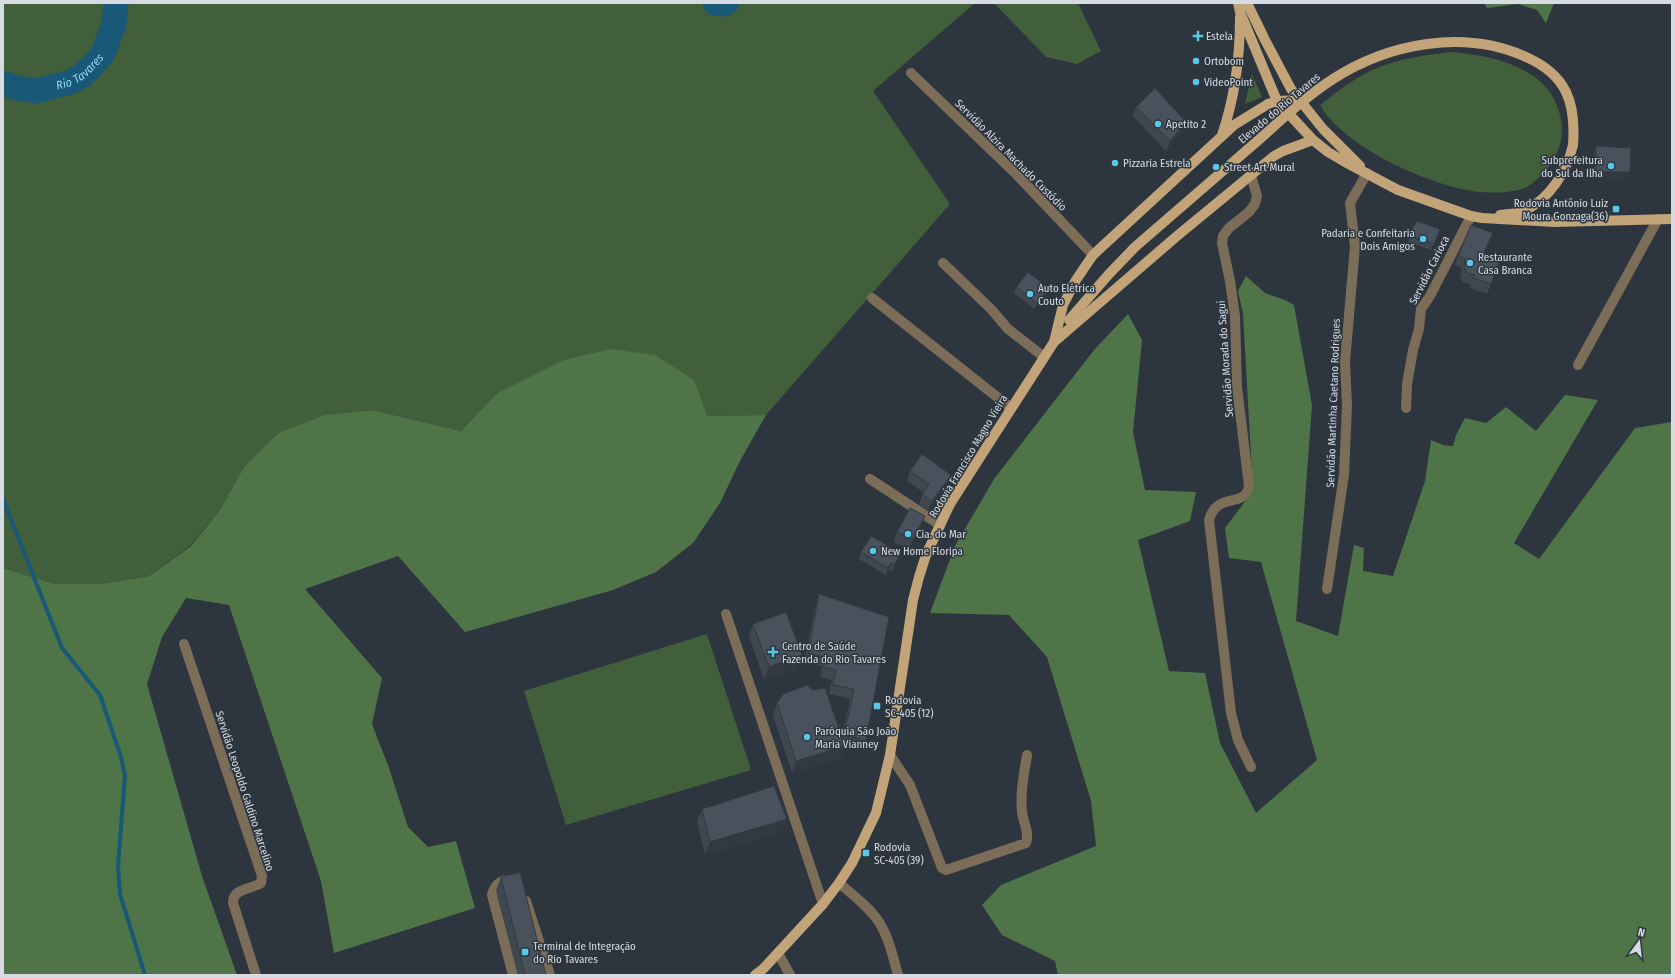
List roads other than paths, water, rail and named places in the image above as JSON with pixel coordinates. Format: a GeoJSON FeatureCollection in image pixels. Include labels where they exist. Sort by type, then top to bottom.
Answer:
{"type":"FeatureCollection","features":[{"type":"Feature","properties":{"kind":"main road"},"geometry":{"type":"LineString","coordinates":[[1247,3],[1291,89],[1323,129],[1367,173]]}},
{"type":"Feature","properties":{"kind":"main road"},"geometry":{"type":"LineString","coordinates":[[1239,8],[1277,101],[1313,140],[1328,152],[1398,190],[1471,216],[1482,218],[1555,222],[1672,219]]}},
{"type":"Feature","properties":{"kind":"main road"},"geometry":{"type":"LineString","coordinates":[[1222,135],[1234,94],[1238,67],[1240,40],[1239,8]]}},
{"type":"Feature","properties":{"kind":"main road","name":"Elevado do Rio Tavares"},"geometry":{"type":"LineString","coordinates":[[1054,342],[1069,320],[1135,247],[1311,95],[1355,66],[1382,55],[1409,47],[1463,41],[1489,44],[1516,52],[1538,62],[1557,78],[1570,101],[1573,112],[1573,145],[1565,171],[1549,191],[1536,203],[1524,211],[1482,218]]}},
{"type":"Feature","properties":{"kind":"main road"},"geometry":{"type":"LineString","coordinates":[[1277,101],[1300,100]]}},
{"type":"Feature","properties":{"kind":"main road","name":"Rodovia Francisco Magno Vieira"},"geometry":{"type":"LineString","coordinates":[[1054,342],[1063,305],[1076,280],[1093,255],[1222,135],[1254,111],[1277,101]]}},
{"type":"Feature","properties":{"kind":"main road","name":"Rodovia Francisco Magno Vieira"},"geometry":{"type":"LineString","coordinates":[[755,975],[778,953],[839,883],[852,863],[876,813],[890,755],[913,600],[921,570],[950,504],[1054,342],[1177,236],[1251,175],[1283,151],[1313,140]]}},
{"type":"Feature","properties":{"kind":"street","name":"Servidão Alzira Machado Custódio"},"geometry":{"type":"LineString","coordinates":[[911,73],[1017,175],[1093,255]]}},
{"type":"Feature","properties":{"kind":"street","name":"Servidão Martinha Caetano Rodrigues"},"geometry":{"type":"LineString","coordinates":[[1327,589],[1344,475],[1347,405],[1345,362],[1355,246],[1350,203],[1367,173]]}},
{"type":"Feature","properties":{"kind":"street","name":"Servidão Morada do Sagui"},"geometry":{"type":"LineString","coordinates":[[1251,175],[1257,196],[1255,204],[1249,212],[1229,228],[1223,236],[1222,243],[1230,281],[1235,316],[1237,387],[1249,486],[1247,493],[1243,498],[1223,502],[1215,507],[1209,520],[1231,713],[1238,740],[1251,767]]}},
{"type":"Feature","properties":{"kind":"street","name":"Servidão Carioca"},"geometry":{"type":"LineString","coordinates":[[1406,408],[1407,384],[1412,350],[1419,329],[1421,309],[1430,296],[1471,216]]}},
{"type":"Feature","properties":{"kind":"street"},"geometry":{"type":"LineString","coordinates":[[1578,365],[1658,219]]}},
{"type":"Feature","properties":{"kind":"street"},"geometry":{"type":"LineString","coordinates":[[943,263],[991,309],[1008,329],[1044,357]]}},
{"type":"Feature","properties":{"kind":"street"},"geometry":{"type":"LineString","coordinates":[[872,298],[1011,408]]}},
{"type":"Feature","properties":{"kind":"street"},"geometry":{"type":"LineString","coordinates":[[870,479],[940,526]]}},
{"type":"Feature","properties":{"kind":"street"},"geometry":{"type":"LineString","coordinates":[[726,614],[822,904]]}},
{"type":"Feature","properties":{"kind":"street","name":"Servidão Leopoldo Galdino Marcelino"},"geometry":{"type":"LineString","coordinates":[[184,644],[262,876],[261,883],[237,892],[233,897],[233,903],[256,975]]}},
{"type":"Feature","properties":{"kind":"street"},"geometry":{"type":"LineString","coordinates":[[890,755],[910,785],[942,868],[946,870],[1026,843],[1028,838],[1023,820],[1020,796],[1028,755]]}},
{"type":"Feature","properties":{"kind":"street"},"geometry":{"type":"LineString","coordinates":[[513,975],[492,895],[496,886],[506,880],[520,886],[550,975]]}},
{"type":"Feature","properties":{"kind":"street"},"geometry":{"type":"LineString","coordinates":[[839,883],[867,908],[878,921],[890,949],[898,975]]}},
{"type":"Feature","properties":{"kind":"street"},"geometry":{"type":"LineString","coordinates":[[778,953],[790,975]]}},
{"type":"Feature","properties":{"kind":"waterway","name":"Rio Tavares"},"geometry":{"type":"LineString","coordinates":[[3,83],[18,88],[36,91],[71,82],[83,75],[102,55],[114,24],[116,3]]}},
{"type":"Feature","properties":{"kind":"waterway","name":"Rio Tavares"},"geometry":{"type":"LineString","coordinates":[[715,3],[726,3]]}},
{"type":"Feature","properties":{"kind":"waterway"},"geometry":{"type":"LineString","coordinates":[[3,499],[62,648],[100,695],[121,757],[125,776],[118,866],[120,894],[145,975]]}},
{"type":"Feature","properties":{"kind":"place","name":"Estela"},"geometry":{"type":"Point","coordinates":[1198,36]}},
{"type":"Feature","properties":{"kind":"place","name":"Ortobom"},"geometry":{"type":"Point","coordinates":[1196,61]}},
{"type":"Feature","properties":{"kind":"place","name":"VideoPoint"},"geometry":{"type":"Point","coordinates":[1196,82]}},
{"type":"Feature","properties":{"kind":"place","name":"Apetito 2"},"geometry":{"type":"Point","coordinates":[1158,124]}},
{"type":"Feature","properties":{"kind":"place","name":"Pizzaria Estrela"},"geometry":{"type":"Point","coordinates":[1115,163]}},
{"type":"Feature","properties":{"kind":"place","name":"Subprefeitura do Sul da Ilha"},"geometry":{"type":"Point","coordinates":[1611,166]}},
{"type":"Feature","properties":{"kind":"place","name":"Street Art Mural"},"geometry":{"type":"Point","coordinates":[1216,167]}},
{"type":"Feature","properties":{"kind":"place","name":"Rodovia Antônio Luiz Moura Gonzaga(36)"},"geometry":{"type":"Point","coordinates":[1616,209]}},
{"type":"Feature","properties":{"kind":"place","name":"Padaria e Confeitaria Dois Amigos"},"geometry":{"type":"Point","coordinates":[1423,239]}},
{"type":"Feature","properties":{"kind":"place","name":"Restaurante Casa Branca"},"geometry":{"type":"Point","coordinates":[1470,263]}},
{"type":"Feature","properties":{"kind":"place","name":"Auto Elétrica Couto"},"geometry":{"type":"Point","coordinates":[1030,294]}},
{"type":"Feature","properties":{"kind":"place","name":"Cia. do Mar"},"geometry":{"type":"Point","coordinates":[908,534]}},
{"type":"Feature","properties":{"kind":"place","name":"New Home Floripa"},"geometry":{"type":"Point","coordinates":[873,551]}},
{"type":"Feature","properties":{"kind":"place","name":"Centro de Saúde Fazenda do Rio Tavares"},"geometry":{"type":"Point","coordinates":[773,652]}},
{"type":"Feature","properties":{"kind":"place","name":"Rodovia SC-405 (12)"},"geometry":{"type":"Point","coordinates":[877,706]}},
{"type":"Feature","properties":{"kind":"place","name":"Paróquia São João Maria Vianney"},"geometry":{"type":"Point","coordinates":[807,737]}},
{"type":"Feature","properties":{"kind":"place","name":"Rodovia SC-405 (39)"},"geometry":{"type":"Point","coordinates":[866,853]}},
{"type":"Feature","properties":{"kind":"place","name":"Terminal de Integração do Rio Tavares"},"geometry":{"type":"Point","coordinates":[525,952]}}]}
